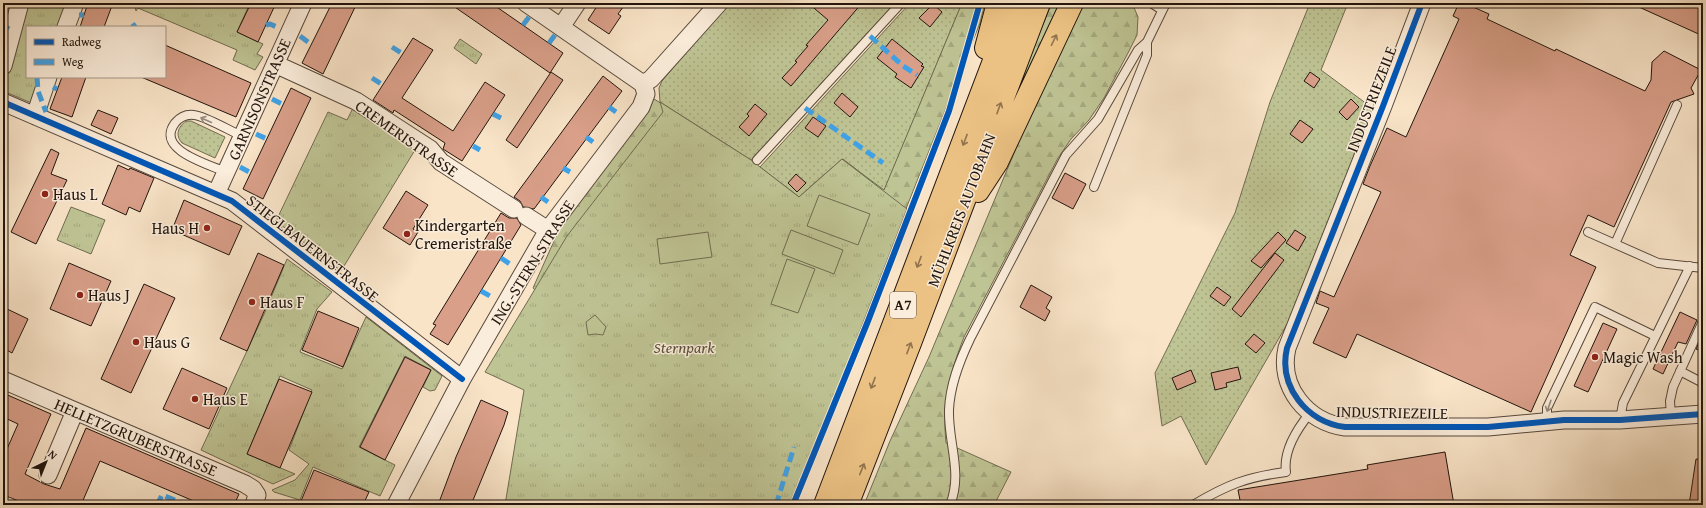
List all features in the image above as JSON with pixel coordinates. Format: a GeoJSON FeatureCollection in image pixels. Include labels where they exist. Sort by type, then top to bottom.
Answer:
{"type":"FeatureCollection","features":[{"type":"Feature","properties":{"kind":"highway"},"geometry":{"type":"LineString","coordinates":[[979,104],[986,47],[998,3]]}},
{"type":"Feature","properties":{"kind":"highway","name":"MÜHLKREIS AUTOBAHN"},"geometry":{"type":"LineString","coordinates":[[825,505],[979,104],[1016,3]]}},
{"type":"Feature","properties":{"kind":"highway","name":"MÜHLKREIS AUTOBAHN"},"geometry":{"type":"LineString","coordinates":[[847,505],[1039,3]]}},
{"type":"Feature","properties":{"kind":"highway"},"geometry":{"type":"LineString","coordinates":[[956,223],[997,162],[1072,3]]}},
{"type":"Feature","properties":{"kind":"street"},"geometry":{"type":"LineString","coordinates":[[3,66],[20,3]]}},
{"type":"Feature","properties":{"kind":"street"},"geometry":{"type":"LineString","coordinates":[[66,26],[75,3]]}},
{"type":"Feature","properties":{"kind":"street","name":"GARNISONSTRASSE"},"geometry":{"type":"LineString","coordinates":[[216,194],[303,3]]}},
{"type":"Feature","properties":{"kind":"street"},"geometry":{"type":"LineString","coordinates":[[526,3],[643,84],[651,79],[719,3]]}},
{"type":"Feature","properties":{"kind":"street"},"geometry":{"type":"LineString","coordinates":[[560,27],[577,3]]}},
{"type":"Feature","properties":{"kind":"street","name":"INDUSTRIEZEILE"},"geometry":{"type":"LineString","coordinates":[[1422,3],[1287,348],[1285,360],[1288,382],[1300,403],[1310,413],[1328,424],[1345,428],[1488,427],[1546,421],[1598,419],[1620,420],[1703,414]]}},
{"type":"Feature","properties":{"kind":"street","name":"CREMERISTRASSE"},"geometry":{"type":"LineString","coordinates":[[275,64],[356,101],[430,149],[440,162],[548,230]]}},
{"type":"Feature","properties":{"kind":"street"},"geometry":{"type":"LineString","coordinates":[[35,116],[48,78]]}},
{"type":"Feature","properties":{"kind":"street","name":"ING.-STERN-STRASSE"},"geometry":{"type":"LineString","coordinates":[[396,505],[462,379],[548,230],[641,107],[646,94],[643,84]]}},
{"type":"Feature","properties":{"kind":"street","name":"STIEGLBAUERNSTRASSE"},"geometry":{"type":"LineString","coordinates":[[3,102],[232,201],[462,379]]}},
{"type":"Feature","properties":{"kind":"street","name":"HELLETZGRUBERSTRASSE"},"geometry":{"type":"LineString","coordinates":[[3,380],[245,484],[253,489],[257,495],[254,505]]}},
{"type":"Feature","properties":{"kind":"street"},"geometry":{"type":"LineString","coordinates":[[48,475],[75,411]]}},
{"type":"Feature","properties":{"kind":"street"},"geometry":{"type":"LineString","coordinates":[[3,503],[10,505]]}},
{"type":"Feature","properties":{"kind":"lane"},"geometry":{"type":"LineString","coordinates":[[757,160],[901,3]]}},
{"type":"Feature","properties":{"kind":"lane"},"geometry":{"type":"LineString","coordinates":[[950,505],[956,483],[956,470],[949,410],[958,366],[1066,155],[1098,119],[1138,50],[1147,42],[1164,7],[1150,3]]}},
{"type":"Feature","properties":{"kind":"lane"},"geometry":{"type":"LineString","coordinates":[[1094,187],[1147,55],[1147,42]]}},
{"type":"Feature","properties":{"kind":"lane"},"geometry":{"type":"LineString","coordinates":[[1615,244],[1677,105]]}},
{"type":"Feature","properties":{"kind":"lane"},"geometry":{"type":"LineString","coordinates":[[226,172],[179,151],[171,140],[172,128],[180,118],[186,115],[196,115],[242,136]]}},
{"type":"Feature","properties":{"kind":"lane"},"geometry":{"type":"LineString","coordinates":[[1588,232],[1658,263],[1703,268]]}},
{"type":"Feature","properties":{"kind":"lane"},"geometry":{"type":"LineString","coordinates":[[1620,420],[1623,403],[1690,266]]}},
{"type":"Feature","properties":{"kind":"lane"},"geometry":{"type":"LineString","coordinates":[[1546,421],[1547,408],[1595,307],[1655,336]]}},
{"type":"Feature","properties":{"kind":"lane"},"geometry":{"type":"LineString","coordinates":[[1671,417],[1671,394],[1703,321]]}},
{"type":"Feature","properties":{"kind":"lane"},"geometry":{"type":"LineString","coordinates":[[1680,371],[1703,383]]}},
{"type":"Feature","properties":{"kind":"lane"},"geometry":{"type":"LineString","coordinates":[[1193,505],[1216,492],[1243,480],[1256,476],[1286,472],[1286,459],[1290,449],[1297,432],[1310,413]]}},
{"type":"Feature","properties":{"kind":"green space"},"geometry":{"type":"Polygon","coordinates":[[[27,3],[69,3],[60,26],[26,26],[26,78],[43,78],[34,104],[3,91],[3,83],[27,3]]]}},
{"type":"Feature","properties":{"kind":"green space"},"geometry":{"type":"Polygon","coordinates":[[[134,3],[250,3],[237,32],[263,44],[257,54],[263,57],[255,70],[233,60],[237,50],[138,8],[136,11],[134,3]]]}},
{"type":"Feature","properties":{"kind":"green space"},"geometry":{"type":"Polygon","coordinates":[[[729,3],[895,3],[751,160],[660,102],[659,88],[662,81],[729,3]]]}},
{"type":"Feature","properties":{"kind":"green space"},"geometry":{"type":"Polygon","coordinates":[[[910,3],[962,3],[884,191],[843,159],[799,197],[760,167],[910,3]]]}},
{"type":"Feature","properties":{"kind":"green space"},"geometry":{"type":"Polygon","coordinates":[[[962,3],[985,3],[980,23],[788,505],[759,505],[781,468],[798,416],[785,360],[748,375],[710,351],[705,318],[708,301],[737,230],[739,220],[719,208],[716,184],[720,158],[683,131],[674,132],[689,154],[688,179],[653,179],[649,204],[658,213],[641,225],[616,255],[609,277],[627,301],[664,318],[693,309],[687,328],[679,333],[680,346],[668,356],[637,357],[603,335],[606,327],[595,315],[586,322],[585,329],[554,320],[550,305],[533,288],[575,194],[646,94],[704,130],[794,193],[736,313],[788,341],[810,327],[861,187],[855,183],[835,198],[810,187],[842,159],[884,190],[962,3]]]}},
{"type":"Feature","properties":{"kind":"green space"},"geometry":{"type":"Polygon","coordinates":[[[1052,3],[1062,3],[1011,110],[1008,108],[1052,3]]]}},
{"type":"Feature","properties":{"kind":"green space"},"geometry":{"type":"Polygon","coordinates":[[[1087,3],[1132,3],[1138,17],[1137,35],[1104,98],[1089,120],[1071,139],[1058,158],[964,337],[954,364],[946,401],[946,443],[1011,472],[994,505],[864,505],[890,441],[929,357],[1042,86],[1079,12],[1087,3]]]}},
{"type":"Feature","properties":{"kind":"green space"},"geometry":{"type":"Polygon","coordinates":[[[1310,3],[1348,3],[1321,70],[1375,110],[1290,319],[1206,465],[1181,416],[1162,426],[1155,373],[1235,213],[1270,102],[1310,3]]]}},
{"type":"Feature","properties":{"kind":"green space"},"geometry":{"type":"Polygon","coordinates":[[[460,39],[482,54],[476,64],[454,48],[460,39]]]}},
{"type":"Feature","properties":{"kind":"green space","name":"Sternpark"},"geometry":{"type":"Polygon","coordinates":[[[660,102],[751,160],[799,197],[842,159],[907,209],[829,411],[789,505],[505,505],[524,390],[485,372],[567,236],[663,112],[660,102]]]}},
{"type":"Feature","properties":{"kind":"green space"},"geometry":{"type":"Polygon","coordinates":[[[353,108],[415,150],[341,271],[276,221],[328,112],[347,120],[353,108]]]}},
{"type":"Feature","properties":{"kind":"green space"},"geometry":{"type":"Polygon","coordinates":[[[186,121],[191,121],[225,137],[215,158],[182,143],[178,131],[186,121]]]}},
{"type":"Feature","properties":{"kind":"green space"},"geometry":{"type":"Polygon","coordinates":[[[819,195],[870,214],[858,245],[807,226],[819,195]]]}},
{"type":"Feature","properties":{"kind":"green space"},"geometry":{"type":"Polygon","coordinates":[[[71,207],[105,220],[91,254],[57,240],[71,207]]]}},
{"type":"Feature","properties":{"kind":"green space"},"geometry":{"type":"Polygon","coordinates":[[[791,230],[843,250],[834,274],[782,254],[791,230]]]}},
{"type":"Feature","properties":{"kind":"green space"},"geometry":{"type":"Polygon","coordinates":[[[708,232],[712,257],[660,264],[657,239],[708,232]]]}},
{"type":"Feature","properties":{"kind":"green space"},"geometry":{"type":"Polygon","coordinates":[[[287,259],[332,292],[317,309],[300,352],[342,369],[366,317],[442,376],[435,390],[430,391],[423,387],[431,370],[405,356],[359,447],[395,465],[380,496],[313,467],[300,500],[274,492],[272,490],[295,480],[309,464],[289,450],[312,390],[280,376],[247,454],[295,474],[273,484],[201,450],[265,312],[287,259]]]}},
{"type":"Feature","properties":{"kind":"green space"},"geometry":{"type":"Polygon","coordinates":[[[787,259],[815,269],[798,313],[771,304],[787,259]]]}},
{"type":"Feature","properties":{"kind":"green space"},"geometry":{"type":"Polygon","coordinates":[[[595,315],[606,327],[603,335],[588,335],[586,322],[595,315]]]}},
{"type":"Feature","properties":{"kind":"building"},"geometry":{"type":"Polygon","coordinates":[[[88,3],[113,3],[104,26],[80,26],[88,3]]]}},
{"type":"Feature","properties":{"kind":"building"},"geometry":{"type":"Polygon","coordinates":[[[251,3],[276,3],[258,42],[237,32],[251,3]]]}},
{"type":"Feature","properties":{"kind":"building"},"geometry":{"type":"Polygon","coordinates":[[[332,3],[357,3],[323,74],[302,63],[332,3]]]}},
{"type":"Feature","properties":{"kind":"building"},"geometry":{"type":"Polygon","coordinates":[[[449,3],[491,3],[563,53],[550,73],[449,3]]]}},
{"type":"Feature","properties":{"kind":"building"},"geometry":{"type":"Polygon","coordinates":[[[599,3],[626,3],[618,14],[621,16],[609,34],[588,20],[599,3]]]}},
{"type":"Feature","properties":{"kind":"building"},"geometry":{"type":"Polygon","coordinates":[[[808,3],[862,3],[791,86],[782,78],[797,62],[795,61],[808,46],[806,45],[828,20],[808,3]]]}},
{"type":"Feature","properties":{"kind":"building"},"geometry":{"type":"Polygon","coordinates":[[[1459,3],[1464,3],[1489,14],[1487,19],[1555,51],[1556,49],[1645,91],[1651,80],[1652,62],[1664,51],[1701,70],[1691,88],[1694,94],[1671,102],[1614,227],[1588,215],[1570,255],[1596,267],[1531,412],[1357,334],[1346,358],[1313,343],[1329,308],[1316,303],[1320,291],[1334,297],[1381,192],[1363,184],[1370,166],[1387,128],[1406,137],[1459,19],[1453,16],[1459,3]]]}},
{"type":"Feature","properties":{"kind":"building"},"geometry":{"type":"Polygon","coordinates":[[[1630,3],[1703,3],[1703,36],[1630,3]]]}},
{"type":"Feature","properties":{"kind":"building"},"geometry":{"type":"Polygon","coordinates":[[[933,4],[942,12],[930,27],[919,18],[933,4]]]}},
{"type":"Feature","properties":{"kind":"building"},"geometry":{"type":"Polygon","coordinates":[[[413,38],[433,50],[402,98],[453,131],[485,82],[505,95],[462,161],[443,149],[445,143],[394,110],[393,113],[373,100],[413,38]]]}},
{"type":"Feature","properties":{"kind":"building"},"geometry":{"type":"Polygon","coordinates":[[[892,39],[923,64],[921,66],[924,67],[911,88],[895,77],[897,74],[877,58],[892,39]]]}},
{"type":"Feature","properties":{"kind":"building"},"geometry":{"type":"Polygon","coordinates":[[[166,45],[251,83],[236,117],[143,78],[166,78],[166,45]]]}},
{"type":"Feature","properties":{"kind":"building"},"geometry":{"type":"Polygon","coordinates":[[[551,72],[563,80],[517,148],[506,140],[551,72]]]}},
{"type":"Feature","properties":{"kind":"building"},"geometry":{"type":"Polygon","coordinates":[[[1310,72],[1320,79],[1314,88],[1304,81],[1310,72]]]}},
{"type":"Feature","properties":{"kind":"building"},"geometry":{"type":"Polygon","coordinates":[[[603,76],[622,91],[534,209],[523,207],[520,201],[514,197],[603,76]]]}},
{"type":"Feature","properties":{"kind":"building"},"geometry":{"type":"Polygon","coordinates":[[[62,78],[86,78],[72,117],[50,109],[62,78]]]}},
{"type":"Feature","properties":{"kind":"building"},"geometry":{"type":"Polygon","coordinates":[[[291,88],[311,98],[263,199],[243,189],[291,88]]]}},
{"type":"Feature","properties":{"kind":"building"},"geometry":{"type":"Polygon","coordinates":[[[842,93],[858,107],[850,117],[834,103],[842,93]]]}},
{"type":"Feature","properties":{"kind":"building"},"geometry":{"type":"Polygon","coordinates":[[[1351,99],[1359,107],[1347,120],[1339,112],[1351,99]]]}},
{"type":"Feature","properties":{"kind":"building"},"geometry":{"type":"Polygon","coordinates":[[[755,104],[767,114],[749,136],[739,127],[749,116],[747,114],[755,104]]]}},
{"type":"Feature","properties":{"kind":"building"},"geometry":{"type":"Polygon","coordinates":[[[98,110],[118,118],[111,134],[91,125],[98,110]]]}},
{"type":"Feature","properties":{"kind":"building"},"geometry":{"type":"Polygon","coordinates":[[[813,117],[826,126],[818,137],[805,128],[813,117]]]}},
{"type":"Feature","properties":{"kind":"building"},"geometry":{"type":"Polygon","coordinates":[[[1300,120],[1313,129],[1302,143],[1290,134],[1300,120]]]}},
{"type":"Feature","properties":{"kind":"building","name":"Haus L"},"geometry":{"type":"Polygon","coordinates":[[[51,149],[59,153],[51,174],[67,180],[36,244],[11,232],[51,149]]]}},
{"type":"Feature","properties":{"kind":"building"},"geometry":{"type":"Polygon","coordinates":[[[118,165],[129,170],[130,168],[154,178],[140,212],[129,207],[126,215],[102,204],[118,165]]]}},
{"type":"Feature","properties":{"kind":"building"},"geometry":{"type":"Polygon","coordinates":[[[1065,173],[1086,184],[1073,209],[1052,198],[1065,173]]]}},
{"type":"Feature","properties":{"kind":"building"},"geometry":{"type":"Polygon","coordinates":[[[796,174],[806,183],[797,192],[788,183],[796,174]]]}},
{"type":"Feature","properties":{"kind":"building"},"geometry":{"type":"Polygon","coordinates":[[[406,191],[428,205],[413,229],[418,232],[410,245],[383,228],[406,191]]]}},
{"type":"Feature","properties":{"kind":"building","name":"Haus H"},"geometry":{"type":"Polygon","coordinates":[[[184,200],[242,226],[229,255],[172,230],[184,200]]]}},
{"type":"Feature","properties":{"kind":"building"},"geometry":{"type":"Polygon","coordinates":[[[501,213],[509,218],[517,218],[521,225],[448,345],[430,334],[436,325],[433,324],[501,213]]]}},
{"type":"Feature","properties":{"kind":"building"},"geometry":{"type":"Polygon","coordinates":[[[1295,230],[1306,237],[1298,251],[1286,243],[1295,230]]]}},
{"type":"Feature","properties":{"kind":"building"},"geometry":{"type":"Polygon","coordinates":[[[1278,232],[1286,240],[1261,268],[1251,261],[1278,232]]]}},
{"type":"Feature","properties":{"kind":"building","name":"Haus F"},"geometry":{"type":"Polygon","coordinates":[[[258,253],[284,265],[247,351],[220,339],[258,253]]]}},
{"type":"Feature","properties":{"kind":"building"},"geometry":{"type":"Polygon","coordinates":[[[1275,253],[1284,260],[1241,317],[1232,309],[1275,253]]]}},
{"type":"Feature","properties":{"kind":"building","name":"Haus J"},"geometry":{"type":"Polygon","coordinates":[[[69,263],[111,281],[91,326],[50,309],[69,263]]]}},
{"type":"Feature","properties":{"kind":"building","name":"Haus G"},"geometry":{"type":"Polygon","coordinates":[[[144,284],[175,298],[131,393],[101,379],[144,284]]]}},
{"type":"Feature","properties":{"kind":"building"},"geometry":{"type":"Polygon","coordinates":[[[1031,285],[1052,297],[1046,308],[1050,311],[1045,321],[1020,307],[1031,285]]]}},
{"type":"Feature","properties":{"kind":"building"},"geometry":{"type":"Polygon","coordinates":[[[1217,287],[1231,297],[1224,306],[1210,296],[1217,287]]]}},
{"type":"Feature","properties":{"kind":"building"},"geometry":{"type":"Polygon","coordinates":[[[3,307],[28,319],[12,353],[3,348],[3,307]]]}},
{"type":"Feature","properties":{"kind":"building"},"geometry":{"type":"Polygon","coordinates":[[[318,311],[359,328],[343,367],[302,350],[318,311]]]}},
{"type":"Feature","properties":{"kind":"building"},"geometry":{"type":"Polygon","coordinates":[[[1680,312],[1697,320],[1686,344],[1678,342],[1663,374],[1653,369],[1680,312]]]}},
{"type":"Feature","properties":{"kind":"building","name":"Magic Wash"},"geometry":{"type":"Polygon","coordinates":[[[1603,323],[1617,329],[1588,392],[1574,386],[1603,323]]]}},
{"type":"Feature","properties":{"kind":"building"},"geometry":{"type":"Polygon","coordinates":[[[1254,334],[1265,343],[1256,353],[1245,344],[1254,334]]]}},
{"type":"Feature","properties":{"kind":"building"},"geometry":{"type":"Polygon","coordinates":[[[1703,334],[1703,352],[1696,349],[1703,334]]]}},
{"type":"Feature","properties":{"kind":"building"},"geometry":{"type":"Polygon","coordinates":[[[405,357],[431,370],[385,460],[360,447],[405,357]]]}},
{"type":"Feature","properties":{"kind":"building"},"geometry":{"type":"Polygon","coordinates":[[[1238,367],[1241,379],[1226,383],[1227,387],[1215,390],[1211,373],[1238,367]]]}},
{"type":"Feature","properties":{"kind":"building","name":"Haus E"},"geometry":{"type":"Polygon","coordinates":[[[182,368],[227,388],[209,429],[163,409],[182,368]]]}},
{"type":"Feature","properties":{"kind":"building"},"geometry":{"type":"Polygon","coordinates":[[[1191,370],[1196,382],[1177,390],[1172,378],[1191,370]]]}},
{"type":"Feature","properties":{"kind":"building"},"geometry":{"type":"Polygon","coordinates":[[[279,379],[312,392],[280,468],[247,454],[279,379]]]}},
{"type":"Feature","properties":{"kind":"building"},"geometry":{"type":"Polygon","coordinates":[[[3,393],[51,414],[25,474],[44,484],[60,489],[86,428],[239,494],[234,505],[203,505],[100,461],[81,505],[29,505],[3,495],[3,458],[18,424],[3,417],[3,393]]]}},
{"type":"Feature","properties":{"kind":"building"},"geometry":{"type":"Polygon","coordinates":[[[481,400],[508,412],[504,425],[471,505],[438,505],[456,457],[481,400]]]}},
{"type":"Feature","properties":{"kind":"building"},"geometry":{"type":"Polygon","coordinates":[[[1445,452],[1454,505],[1241,505],[1238,490],[1368,469],[1367,465],[1445,452]]]}},
{"type":"Feature","properties":{"kind":"building"},"geometry":{"type":"Polygon","coordinates":[[[1696,459],[1703,460],[1703,505],[1689,505],[1696,459]]]}},
{"type":"Feature","properties":{"kind":"building"},"geometry":{"type":"Polygon","coordinates":[[[314,470],[369,492],[363,505],[310,505],[301,501],[314,470]]]}},
{"type":"Feature","properties":{"kind":"marked path"},"geometry":{"type":"LineString","coordinates":[[317,3],[330,7]]}},
{"type":"Feature","properties":{"kind":"marked path"},"geometry":{"type":"LineString","coordinates":[[79,15],[84,15]]}},
{"type":"Feature","properties":{"kind":"marked path"},"geometry":{"type":"LineString","coordinates":[[523,25],[529,17]]}},
{"type":"Feature","properties":{"kind":"marked path"},"geometry":{"type":"LineString","coordinates":[[266,25],[270,24],[279,28]]}},
{"type":"Feature","properties":{"kind":"marked path"},"geometry":{"type":"LineString","coordinates":[[549,43],[555,35]]}},
{"type":"Feature","properties":{"kind":"marked path"},"geometry":{"type":"LineString","coordinates":[[300,36],[312,45]]}},
{"type":"Feature","properties":{"kind":"marked path"},"geometry":{"type":"LineString","coordinates":[[870,36],[903,66],[917,75]]}},
{"type":"Feature","properties":{"kind":"marked path"},"geometry":{"type":"LineString","coordinates":[[392,47],[403,54]]}},
{"type":"Feature","properties":{"kind":"marked path"},"geometry":{"type":"LineString","coordinates":[[37,78],[38,91],[46,112]]}},
{"type":"Feature","properties":{"kind":"marked path"},"geometry":{"type":"LineString","coordinates":[[372,78],[383,85]]}},
{"type":"Feature","properties":{"kind":"marked path"},"geometry":{"type":"LineString","coordinates":[[53,87],[57,89]]}},
{"type":"Feature","properties":{"kind":"marked path"},"geometry":{"type":"LineString","coordinates":[[272,99],[284,105]]}},
{"type":"Feature","properties":{"kind":"marked path"},"geometry":{"type":"LineString","coordinates":[[609,107],[616,112]]}},
{"type":"Feature","properties":{"kind":"marked path"},"geometry":{"type":"LineString","coordinates":[[805,108],[883,163]]}},
{"type":"Feature","properties":{"kind":"marked path"},"geometry":{"type":"LineString","coordinates":[[493,114],[501,118]]}},
{"type":"Feature","properties":{"kind":"marked path"},"geometry":{"type":"LineString","coordinates":[[256,134],[267,139]]}},
{"type":"Feature","properties":{"kind":"marked path"},"geometry":{"type":"LineString","coordinates":[[586,137],[593,142]]}},
{"type":"Feature","properties":{"kind":"marked path"},"geometry":{"type":"LineString","coordinates":[[473,146],[480,150]]}},
{"type":"Feature","properties":{"kind":"marked path"},"geometry":{"type":"LineString","coordinates":[[240,167],[251,173]]}},
{"type":"Feature","properties":{"kind":"marked path"},"geometry":{"type":"LineString","coordinates":[[563,168],[570,172]]}},
{"type":"Feature","properties":{"kind":"marked path"},"geometry":{"type":"LineString","coordinates":[[541,197],[548,202]]}},
{"type":"Feature","properties":{"kind":"marked path"},"geometry":{"type":"LineString","coordinates":[[501,258],[510,264]]}},
{"type":"Feature","properties":{"kind":"marked path"},"geometry":{"type":"LineString","coordinates":[[481,291],[490,296]]}},
{"type":"Feature","properties":{"kind":"marked path"},"geometry":{"type":"LineString","coordinates":[[776,505],[794,447]]}},
{"type":"Feature","properties":{"kind":"marked path"},"geometry":{"type":"LineString","coordinates":[[157,505],[162,495],[187,505]]}},
{"type":"Feature","properties":{"kind":"marked path"},"geometry":{"type":"LineString","coordinates":[[3,503],[10,505]]}},
{"type":"Feature","properties":{"kind":"cycle path"},"geometry":{"type":"LineString","coordinates":[[793,505],[868,321],[949,111],[980,3]]}},
{"type":"Feature","properties":{"kind":"cycle path"},"geometry":{"type":"LineString","coordinates":[[1422,3],[1383,106],[1287,348],[1285,362],[1287,376],[1291,389],[1298,400],[1319,418],[1331,424],[1345,427],[1488,427],[1564,420],[1620,420],[1703,414]]}},
{"type":"Feature","properties":{"kind":"cycle path"},"geometry":{"type":"LineString","coordinates":[[3,102],[232,201],[462,379]]}},
{"type":"Feature","properties":{"kind":"place","name":"Haus L"},"geometry":{"type":"Point","coordinates":[45,194]}},
{"type":"Feature","properties":{"kind":"place","name":"Haus H"},"geometry":{"type":"Point","coordinates":[207,228]}},
{"type":"Feature","properties":{"kind":"place","name":"Kindergarten Cremeristraße"},"geometry":{"type":"Point","coordinates":[407,234]}},
{"type":"Feature","properties":{"kind":"place","name":"Haus J"},"geometry":{"type":"Point","coordinates":[80,295]}},
{"type":"Feature","properties":{"kind":"place","name":"Haus F"},"geometry":{"type":"Point","coordinates":[252,302]}},
{"type":"Feature","properties":{"kind":"place","name":"Haus G"},"geometry":{"type":"Point","coordinates":[136,342]}},
{"type":"Feature","properties":{"kind":"place","name":"Magic Wash"},"geometry":{"type":"Point","coordinates":[1595,357]}},
{"type":"Feature","properties":{"kind":"place","name":"Haus E"},"geometry":{"type":"Point","coordinates":[195,399]}}]}
